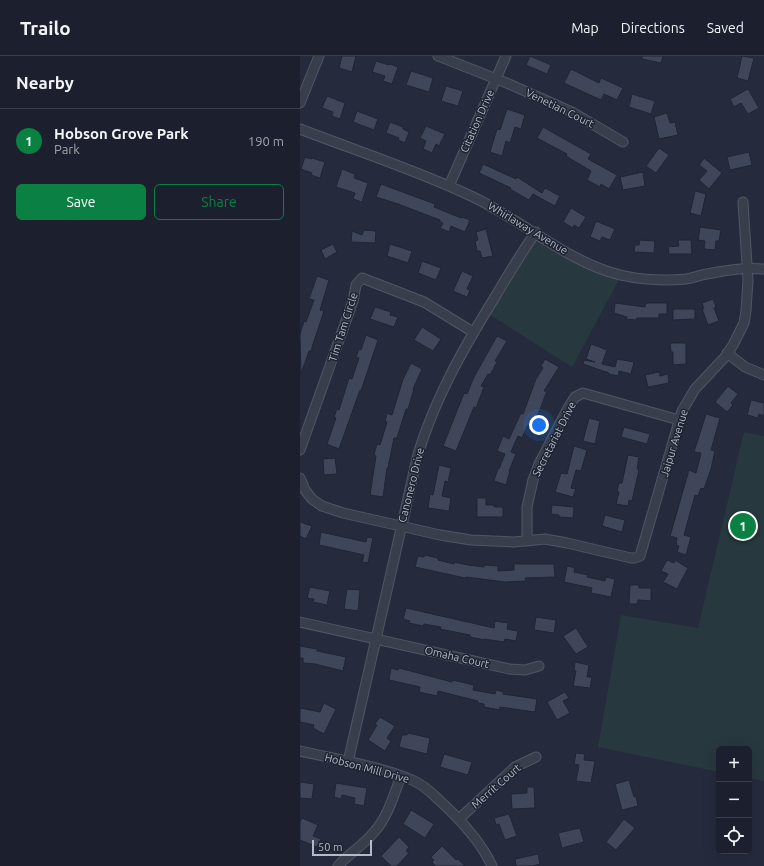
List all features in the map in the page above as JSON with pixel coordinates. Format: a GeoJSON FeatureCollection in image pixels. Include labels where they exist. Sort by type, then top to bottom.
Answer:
{"type":"FeatureCollection","features":[{"type":"Feature","properties":{"kind":"street"},"geometry":{"type":"LineString","coordinates":[[300,104],[319,56]]}},
{"type":"Feature","properties":{"kind":"street","name":"Venetian Court"},"geometry":{"type":"LineString","coordinates":[[438,56],[496,78],[572,112],[623,142]]}},
{"type":"Feature","properties":{"kind":"street","name":"Citation Drive"},"geometry":{"type":"LineString","coordinates":[[449,186],[506,56]]}},
{"type":"Feature","properties":{"kind":"street","name":"Whirlaway Avenue"},"geometry":{"type":"LineString","coordinates":[[300,128],[428,177],[472,196],[584,261],[609,271],[646,279],[673,280],[735,269],[764,269]]}},
{"type":"Feature","properties":{"kind":"street","name":"Jaipur Avenue"},"geometry":{"type":"LineString","coordinates":[[527,541],[546,539],[635,558],[640,556],[679,420],[686,403],[695,389],[727,353],[739,334],[746,311],[748,283],[743,202]]}},
{"type":"Feature","properties":{"kind":"street","name":"Canonero Drive"},"geometry":{"type":"LineString","coordinates":[[348,762],[401,526],[418,454],[428,423],[445,383],[473,332],[536,232]]}},
{"type":"Feature","properties":{"kind":"street","name":"Tim Tam Circle"},"geometry":{"type":"LineString","coordinates":[[300,450],[353,302],[356,285],[362,278],[424,302],[473,332]]}},
{"type":"Feature","properties":{"kind":"street"},"geometry":{"type":"LineString","coordinates":[[727,353],[745,367],[764,375]]}},
{"type":"Feature","properties":{"kind":"street","name":"Secretariat Drive"},"geometry":{"type":"LineString","coordinates":[[527,541],[527,507],[532,480],[567,410],[579,394],[583,393],[679,420]]}},
{"type":"Feature","properties":{"kind":"street"},"geometry":{"type":"LineString","coordinates":[[300,478],[312,499],[322,506],[343,513],[471,540],[491,542],[527,541]]}},
{"type":"Feature","properties":{"kind":"street","name":"Omaha Court"},"geometry":{"type":"LineString","coordinates":[[300,622],[509,669],[525,670],[539,666]]}},
{"type":"Feature","properties":{"kind":"street","name":"Hobson Mill Drive"},"geometry":{"type":"LineString","coordinates":[[300,751],[414,780],[424,787],[459,819],[483,848],[492,866]]}},
{"type":"Feature","properties":{"kind":"street","name":"Merrit Court"},"geometry":{"type":"LineString","coordinates":[[459,819],[515,767],[536,757]]}},
{"type":"Feature","properties":{"kind":"street"},"geometry":{"type":"LineString","coordinates":[[338,866],[376,830],[391,802],[401,776]]}},
{"type":"Feature","properties":{"kind":"shaded area"},"geometry":{"type":"Polygon","coordinates":[[[536,235],[621,276],[572,367],[487,313],[536,235]]]}},
{"type":"Feature","properties":{"kind":"shaded area"},"geometry":{"type":"Polygon","coordinates":[[[744,432],[764,436],[764,781],[752,779],[752,746],[716,746],[716,771],[598,747],[621,615],[698,628],[744,432]]]}},
{"type":"Feature","properties":{"kind":"building"},"geometry":{"type":"Polygon","coordinates":[[[342,56],[356,56],[352,72],[339,68],[342,56]]]}},
{"type":"Feature","properties":{"kind":"building"},"geometry":{"type":"Polygon","coordinates":[[[530,56],[551,65],[547,74],[526,65],[530,56]]]}},
{"type":"Feature","properties":{"kind":"building"},"geometry":{"type":"Polygon","coordinates":[[[642,56],[663,56],[661,63],[642,59],[642,56]]]}},
{"type":"Feature","properties":{"kind":"building"},"geometry":{"type":"Polygon","coordinates":[[[742,56],[754,58],[748,81],[737,78],[742,56]]]}},
{"type":"Feature","properties":{"kind":"building"},"geometry":{"type":"Polygon","coordinates":[[[376,61],[398,67],[392,84],[383,81],[385,76],[372,72],[376,61]]]}},
{"type":"Feature","properties":{"kind":"building"},"geometry":{"type":"Polygon","coordinates":[[[571,69],[599,83],[601,78],[623,88],[617,100],[604,94],[601,100],[564,83],[571,69]]]}},
{"type":"Feature","properties":{"kind":"building"},"geometry":{"type":"Polygon","coordinates":[[[411,71],[433,78],[429,92],[406,85],[411,71]]]}},
{"type":"Feature","properties":{"kind":"building"},"geometry":{"type":"Polygon","coordinates":[[[446,86],[463,91],[458,106],[441,101],[446,86]]]}},
{"type":"Feature","properties":{"kind":"building"},"geometry":{"type":"Polygon","coordinates":[[[748,89],[759,108],[748,114],[741,103],[734,107],[730,99],[748,89]]]}},
{"type":"Feature","properties":{"kind":"building"},"geometry":{"type":"Polygon","coordinates":[[[632,94],[655,101],[651,114],[629,107],[632,94]]]}},
{"type":"Feature","properties":{"kind":"building"},"geometry":{"type":"Polygon","coordinates":[[[327,96],[345,103],[340,119],[332,116],[333,112],[322,108],[327,96]]]}},
{"type":"Feature","properties":{"kind":"building"},"geometry":{"type":"Polygon","coordinates":[[[507,109],[525,115],[521,129],[515,127],[510,143],[506,141],[502,156],[490,152],[497,129],[500,130],[507,109]]]}},
{"type":"Feature","properties":{"kind":"building"},"geometry":{"type":"Polygon","coordinates":[[[357,111],[378,119],[374,130],[353,122],[357,111]]]}},
{"type":"Feature","properties":{"kind":"building"},"geometry":{"type":"Polygon","coordinates":[[[667,113],[670,123],[675,122],[678,135],[659,139],[654,117],[667,113]]]}},
{"type":"Feature","properties":{"kind":"building"},"geometry":{"type":"Polygon","coordinates":[[[390,122],[403,127],[403,129],[409,132],[405,143],[398,140],[399,138],[386,133],[390,122]]]}},
{"type":"Feature","properties":{"kind":"building"},"geometry":{"type":"Polygon","coordinates":[[[426,126],[445,134],[439,146],[436,144],[432,153],[423,149],[426,141],[420,138],[426,126]]]}},
{"type":"Feature","properties":{"kind":"building"},"geometry":{"type":"Polygon","coordinates":[[[543,127],[591,154],[588,159],[617,175],[609,189],[601,184],[600,187],[587,180],[591,171],[566,156],[567,154],[537,138],[543,127]]]}},
{"type":"Feature","properties":{"kind":"building"},"geometry":{"type":"Polygon","coordinates":[[[659,148],[669,155],[656,173],[646,166],[659,148]]]}},
{"type":"Feature","properties":{"kind":"building"},"geometry":{"type":"Polygon","coordinates":[[[749,152],[752,165],[730,170],[727,157],[749,152]]]}},
{"type":"Feature","properties":{"kind":"building"},"geometry":{"type":"Polygon","coordinates":[[[305,157],[325,162],[320,178],[301,169],[305,157]]]}},
{"type":"Feature","properties":{"kind":"building"},"geometry":{"type":"Polygon","coordinates":[[[704,158],[722,173],[709,189],[699,180],[707,171],[699,165],[704,158]]]}},
{"type":"Feature","properties":{"kind":"building"},"geometry":{"type":"Polygon","coordinates":[[[483,164],[516,179],[517,177],[542,193],[545,188],[560,196],[555,206],[533,194],[529,200],[510,189],[511,188],[479,173],[483,164]]]}},
{"type":"Feature","properties":{"kind":"building"},"geometry":{"type":"Polygon","coordinates":[[[342,169],[355,174],[354,178],[368,183],[362,202],[353,199],[355,193],[336,187],[342,169]]]}},
{"type":"Feature","properties":{"kind":"building"},"geometry":{"type":"Polygon","coordinates":[[[643,172],[645,186],[623,190],[620,177],[643,172]]]}},
{"type":"Feature","properties":{"kind":"building"},"geometry":{"type":"Polygon","coordinates":[[[381,184],[435,204],[434,207],[470,220],[465,232],[451,226],[449,232],[440,228],[443,223],[440,222],[440,220],[376,197],[381,184]]]}},
{"type":"Feature","properties":{"kind":"building"},"geometry":{"type":"Polygon","coordinates":[[[695,191],[706,194],[701,216],[690,213],[695,191]]]}},
{"type":"Feature","properties":{"kind":"building"},"geometry":{"type":"Polygon","coordinates":[[[571,208],[586,217],[579,228],[574,225],[573,228],[563,222],[571,208]]]}},
{"type":"Feature","properties":{"kind":"building"},"geometry":{"type":"Polygon","coordinates":[[[596,221],[615,229],[610,240],[602,237],[600,241],[590,237],[596,221]]]}},
{"type":"Feature","properties":{"kind":"building"},"geometry":{"type":"Polygon","coordinates":[[[700,227],[721,230],[719,241],[716,241],[715,250],[704,249],[705,241],[698,240],[700,227]]]}},
{"type":"Feature","properties":{"kind":"building"},"geometry":{"type":"Polygon","coordinates":[[[486,229],[493,256],[482,258],[480,251],[477,251],[475,241],[478,240],[476,232],[486,229]]]}},
{"type":"Feature","properties":{"kind":"building"},"geometry":{"type":"Polygon","coordinates":[[[364,230],[376,231],[375,243],[351,242],[352,231],[362,235],[364,230]]]}},
{"type":"Feature","properties":{"kind":"building"},"geometry":{"type":"Polygon","coordinates":[[[640,240],[655,241],[654,253],[634,252],[635,245],[639,245],[640,240]]]}},
{"type":"Feature","properties":{"kind":"building"},"geometry":{"type":"Polygon","coordinates":[[[678,240],[691,240],[692,254],[669,254],[668,247],[679,246],[678,240]]]}},
{"type":"Feature","properties":{"kind":"building"},"geometry":{"type":"Polygon","coordinates":[[[333,244],[337,252],[325,259],[321,250],[333,244]]]}},
{"type":"Feature","properties":{"kind":"building"},"geometry":{"type":"Polygon","coordinates":[[[390,244],[412,251],[408,263],[387,256],[390,244]]]}},
{"type":"Feature","properties":{"kind":"building"},"geometry":{"type":"Polygon","coordinates":[[[422,261],[441,268],[436,280],[418,273],[422,261]]]}},
{"type":"Feature","properties":{"kind":"building"},"geometry":{"type":"Polygon","coordinates":[[[462,271],[473,276],[467,289],[470,290],[467,297],[453,291],[462,271]]]}},
{"type":"Feature","properties":{"kind":"building"},"geometry":{"type":"Polygon","coordinates":[[[317,276],[329,280],[320,310],[324,311],[311,351],[309,351],[301,374],[300,334],[304,321],[306,322],[314,300],[309,299],[317,276]]]}},
{"type":"Feature","properties":{"kind":"building"},"geometry":{"type":"Polygon","coordinates":[[[713,299],[716,307],[714,308],[719,321],[708,325],[702,309],[704,309],[702,303],[713,299]]]}},
{"type":"Feature","properties":{"kind":"building"},"geometry":{"type":"Polygon","coordinates":[[[615,303],[645,307],[646,303],[667,303],[667,314],[659,314],[659,318],[637,318],[636,320],[626,319],[627,317],[614,313],[615,303]]]}},
{"type":"Feature","properties":{"kind":"building"},"geometry":{"type":"Polygon","coordinates":[[[375,307],[391,312],[390,315],[398,317],[394,327],[370,319],[375,307]]]}},
{"type":"Feature","properties":{"kind":"building"},"geometry":{"type":"Polygon","coordinates":[[[673,309],[695,309],[695,319],[673,320],[673,309]]]}},
{"type":"Feature","properties":{"kind":"building"},"geometry":{"type":"Polygon","coordinates":[[[422,327],[441,339],[433,351],[414,340],[422,327]]]}},
{"type":"Feature","properties":{"kind":"building"},"geometry":{"type":"Polygon","coordinates":[[[366,335],[378,340],[339,449],[327,444],[336,418],[334,417],[337,409],[339,410],[349,378],[352,379],[359,358],[356,357],[359,349],[361,350],[366,335]]]}},
{"type":"Feature","properties":{"kind":"building"},"geometry":{"type":"Polygon","coordinates":[[[497,336],[507,341],[495,361],[497,362],[490,375],[488,374],[481,386],[484,387],[476,408],[474,407],[456,451],[443,446],[464,393],[467,394],[474,377],[497,336]]]}},
{"type":"Feature","properties":{"kind":"building"},"geometry":{"type":"Polygon","coordinates":[[[670,343],[686,343],[686,364],[673,365],[673,352],[671,352],[670,343]]]}},
{"type":"Feature","properties":{"kind":"building"},"geometry":{"type":"Polygon","coordinates":[[[591,344],[607,350],[602,364],[615,367],[617,359],[634,362],[631,374],[619,371],[618,376],[583,364],[584,360],[595,362],[586,359],[591,344]]]}},
{"type":"Feature","properties":{"kind":"building"},"geometry":{"type":"Polygon","coordinates":[[[545,359],[559,367],[544,391],[547,391],[539,412],[531,427],[528,425],[522,438],[518,436],[511,452],[516,454],[509,471],[506,485],[494,481],[498,468],[499,469],[505,454],[497,451],[503,436],[509,439],[521,413],[523,414],[536,379],[543,368],[541,366],[545,359]]]}},
{"type":"Feature","properties":{"kind":"building"},"geometry":{"type":"Polygon","coordinates":[[[411,363],[422,369],[413,389],[408,409],[406,409],[397,438],[394,438],[387,468],[383,497],[370,495],[376,456],[374,455],[377,444],[380,445],[387,422],[385,421],[387,413],[392,415],[403,379],[411,363]]]}},
{"type":"Feature","properties":{"kind":"building"},"geometry":{"type":"Polygon","coordinates":[[[659,372],[660,376],[668,374],[669,383],[648,387],[645,375],[659,372]]]}},
{"type":"Feature","properties":{"kind":"building"},"geometry":{"type":"Polygon","coordinates":[[[728,386],[738,394],[731,403],[733,405],[727,412],[715,402],[728,386]]]}},
{"type":"Feature","properties":{"kind":"building"},"geometry":{"type":"Polygon","coordinates":[[[751,400],[764,403],[764,416],[759,414],[758,418],[747,415],[751,400]]]}},
{"type":"Feature","properties":{"kind":"building"},"geometry":{"type":"Polygon","coordinates":[[[706,414],[720,418],[711,450],[715,451],[711,469],[704,489],[701,488],[698,496],[695,495],[684,535],[691,537],[686,555],[677,552],[679,546],[676,545],[677,538],[670,536],[689,470],[696,473],[701,453],[694,452],[706,414]]]}},
{"type":"Feature","properties":{"kind":"building"},"geometry":{"type":"Polygon","coordinates":[[[589,418],[600,421],[595,444],[583,441],[589,418]]]}},
{"type":"Feature","properties":{"kind":"building"},"geometry":{"type":"Polygon","coordinates":[[[624,427],[650,434],[647,444],[621,437],[624,427]]]}},
{"type":"Feature","properties":{"kind":"building"},"geometry":{"type":"Polygon","coordinates":[[[574,446],[587,450],[581,471],[576,470],[571,488],[576,489],[573,497],[555,492],[561,473],[567,474],[574,446]]]}},
{"type":"Feature","properties":{"kind":"building"},"geometry":{"type":"Polygon","coordinates":[[[628,455],[639,457],[637,469],[639,470],[632,501],[629,500],[628,506],[616,504],[619,492],[617,491],[619,483],[622,483],[628,455]]]}},
{"type":"Feature","properties":{"kind":"building"},"geometry":{"type":"Polygon","coordinates":[[[335,458],[337,474],[324,475],[323,459],[335,458]]]}},
{"type":"Feature","properties":{"kind":"building"},"geometry":{"type":"Polygon","coordinates":[[[439,465],[451,468],[448,482],[445,481],[442,496],[451,498],[449,511],[428,508],[430,494],[433,495],[439,465]]]}},
{"type":"Feature","properties":{"kind":"building"},"geometry":{"type":"Polygon","coordinates":[[[477,498],[486,498],[486,505],[503,507],[503,517],[477,517],[477,498]]]}},
{"type":"Feature","properties":{"kind":"building"},"geometry":{"type":"Polygon","coordinates":[[[552,505],[574,507],[573,518],[559,517],[559,515],[551,514],[552,505]]]}},
{"type":"Feature","properties":{"kind":"building"},"geometry":{"type":"Polygon","coordinates":[[[605,515],[625,520],[622,532],[602,526],[605,515]]]}},
{"type":"Feature","properties":{"kind":"building"},"geometry":{"type":"Polygon","coordinates":[[[300,522],[312,526],[306,539],[300,536],[300,522]]]}},
{"type":"Feature","properties":{"kind":"building"},"geometry":{"type":"Polygon","coordinates":[[[321,532],[366,542],[367,537],[373,538],[368,563],[362,562],[364,555],[319,545],[321,532]]]}},
{"type":"Feature","properties":{"kind":"building"},"geometry":{"type":"Polygon","coordinates":[[[425,555],[454,564],[454,562],[484,567],[484,565],[498,566],[498,571],[514,570],[514,564],[554,564],[555,577],[525,578],[526,581],[505,582],[465,578],[415,567],[418,556],[424,557],[425,555]]]}},
{"type":"Feature","properties":{"kind":"building"},"geometry":{"type":"Polygon","coordinates":[[[667,560],[674,563],[675,560],[688,568],[677,589],[663,582],[668,574],[661,571],[667,560]]]}},
{"type":"Feature","properties":{"kind":"building"},"geometry":{"type":"Polygon","coordinates":[[[567,566],[575,568],[574,572],[588,575],[587,577],[605,581],[606,577],[615,579],[611,597],[591,593],[592,588],[564,582],[567,566]]]}},
{"type":"Feature","properties":{"kind":"building"},"geometry":{"type":"Polygon","coordinates":[[[630,585],[639,585],[639,588],[651,588],[651,601],[638,600],[637,604],[629,604],[630,585]]]}},
{"type":"Feature","properties":{"kind":"building"},"geometry":{"type":"Polygon","coordinates":[[[310,587],[330,591],[327,605],[313,602],[314,599],[307,598],[310,587]]]}},
{"type":"Feature","properties":{"kind":"building"},"geometry":{"type":"Polygon","coordinates":[[[347,589],[360,590],[358,611],[344,609],[347,589]]]}},
{"type":"Feature","properties":{"kind":"building"},"geometry":{"type":"Polygon","coordinates":[[[406,608],[494,628],[495,621],[508,623],[507,629],[518,631],[516,641],[505,639],[504,642],[484,640],[470,637],[470,635],[440,629],[441,627],[424,624],[423,626],[409,623],[410,621],[403,619],[406,608]]]}},
{"type":"Feature","properties":{"kind":"building"},"geometry":{"type":"Polygon","coordinates":[[[536,617],[556,620],[554,633],[534,630],[536,617]]]}},
{"type":"Feature","properties":{"kind":"building"},"geometry":{"type":"Polygon","coordinates":[[[576,628],[588,647],[576,654],[563,636],[576,628]]]}},
{"type":"Feature","properties":{"kind":"building"},"geometry":{"type":"Polygon","coordinates":[[[300,646],[346,657],[343,671],[315,664],[303,663],[303,658],[300,658],[300,646]]]}},
{"type":"Feature","properties":{"kind":"building"},"geometry":{"type":"Polygon","coordinates":[[[575,662],[589,665],[587,677],[592,677],[590,688],[573,686],[576,671],[574,670],[575,662]]]}},
{"type":"Feature","properties":{"kind":"building"},"geometry":{"type":"Polygon","coordinates":[[[391,668],[398,670],[399,668],[452,682],[452,680],[474,685],[473,690],[495,694],[496,690],[504,692],[503,694],[537,699],[535,712],[500,707],[500,710],[484,707],[484,704],[478,703],[478,701],[438,691],[437,696],[419,692],[420,687],[389,680],[391,668]]]}},
{"type":"Feature","properties":{"kind":"building"},"geometry":{"type":"Polygon","coordinates":[[[565,692],[569,698],[563,701],[570,713],[557,720],[547,702],[565,692]]]}},
{"type":"Feature","properties":{"kind":"building"},"geometry":{"type":"Polygon","coordinates":[[[324,703],[336,709],[324,734],[313,728],[314,725],[300,722],[300,708],[320,712],[324,703]]]}},
{"type":"Feature","properties":{"kind":"building"},"geometry":{"type":"Polygon","coordinates":[[[380,717],[395,726],[387,738],[391,741],[385,751],[368,740],[380,717]]]}},
{"type":"Feature","properties":{"kind":"building"},"geometry":{"type":"Polygon","coordinates":[[[408,733],[430,738],[427,754],[399,747],[402,735],[407,735],[408,733]]]}},
{"type":"Feature","properties":{"kind":"building"},"geometry":{"type":"Polygon","coordinates":[[[576,753],[585,754],[584,760],[595,761],[591,783],[576,781],[579,765],[574,764],[576,753]]]}},
{"type":"Feature","properties":{"kind":"building"},"geometry":{"type":"Polygon","coordinates":[[[444,754],[472,762],[468,775],[440,767],[444,754]]]}},
{"type":"Feature","properties":{"kind":"building"},"geometry":{"type":"Polygon","coordinates":[[[629,780],[634,797],[636,796],[638,806],[622,810],[615,784],[629,780]]]}},
{"type":"Feature","properties":{"kind":"building"},"geometry":{"type":"Polygon","coordinates":[[[300,782],[314,784],[312,799],[300,798],[300,782]]]}},
{"type":"Feature","properties":{"kind":"building"},"geometry":{"type":"Polygon","coordinates":[[[336,783],[367,788],[364,806],[354,804],[355,798],[342,795],[341,799],[334,797],[336,783]]]}},
{"type":"Feature","properties":{"kind":"building"},"geometry":{"type":"Polygon","coordinates":[[[527,787],[534,787],[535,808],[512,809],[511,794],[527,793],[527,787]]]}},
{"type":"Feature","properties":{"kind":"building"},"geometry":{"type":"Polygon","coordinates":[[[411,810],[434,824],[425,838],[403,824],[411,810]]]}},
{"type":"Feature","properties":{"kind":"building"},"geometry":{"type":"Polygon","coordinates":[[[509,814],[517,836],[505,840],[499,824],[496,825],[494,818],[509,814]]]}},
{"type":"Feature","properties":{"kind":"building"},"geometry":{"type":"Polygon","coordinates":[[[302,818],[318,825],[313,836],[321,839],[317,847],[300,840],[300,822],[302,818]]]}},
{"type":"Feature","properties":{"kind":"building"},"geometry":{"type":"Polygon","coordinates":[[[624,819],[635,828],[616,850],[606,842],[624,819]]]}},
{"type":"Feature","properties":{"kind":"building"},"geometry":{"type":"Polygon","coordinates":[[[580,828],[584,842],[562,848],[558,833],[580,828]]]}},
{"type":"Feature","properties":{"kind":"building"},"geometry":{"type":"Polygon","coordinates":[[[399,837],[409,847],[406,851],[409,853],[397,866],[391,866],[381,856],[399,837]]]}},
{"type":"Feature","properties":{"kind":"building"},"geometry":{"type":"Polygon","coordinates":[[[442,846],[456,860],[458,859],[465,866],[435,866],[432,862],[434,860],[431,857],[442,846]]]}},
{"type":"Feature","properties":{"kind":"building"},"geometry":{"type":"Polygon","coordinates":[[[538,854],[540,864],[533,866],[516,866],[515,859],[538,854]]]}},
{"type":"Feature","properties":{"kind":"place","name":"Hobson Grove Park"},"geometry":{"type":"Point","coordinates":[743,526]}}]}
